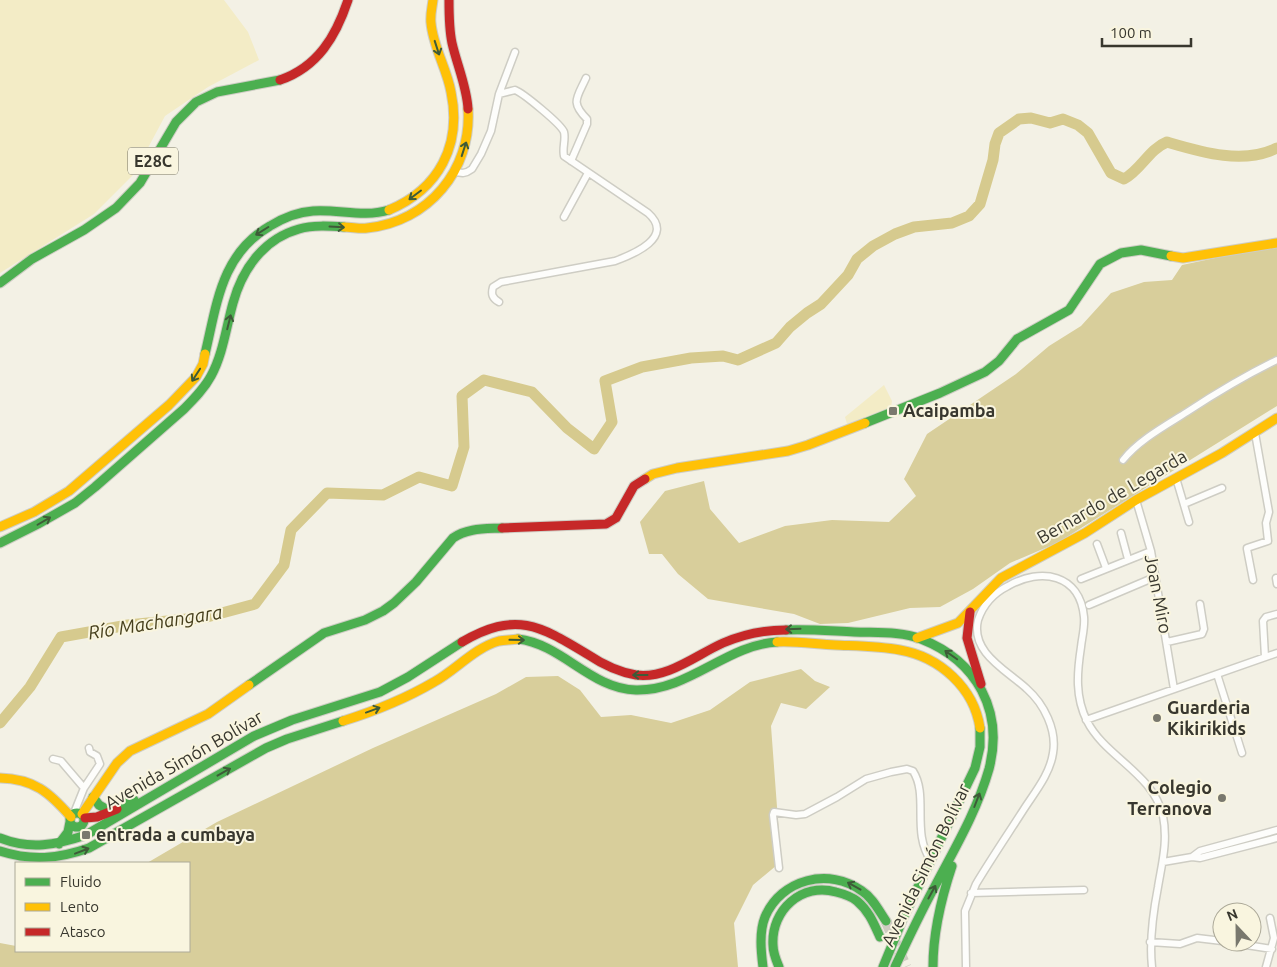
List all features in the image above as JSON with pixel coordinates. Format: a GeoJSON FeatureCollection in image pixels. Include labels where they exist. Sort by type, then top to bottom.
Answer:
{"type":"FeatureCollection","features":[{"type":"Feature","properties":{"kind":"main road","name":"E28C"},"geometry":{"type":"LineString","coordinates":[[0,283],[22,265],[94,224],[132,193],[145,175],[176,120],[197,101],[229,89],[283,80],[312,62],[325,49],[336,31],[348,0]]}},
{"type":"Feature","properties":{"kind":"main road"},"geometry":{"type":"LineString","coordinates":[[0,527],[34,512],[69,491],[168,405],[196,377],[203,364],[225,275],[236,255],[256,234],[282,219],[305,212],[377,213],[403,204],[425,187],[439,170],[448,152],[454,127],[454,101],[434,37],[431,21],[433,0]]}},
{"type":"Feature","properties":{"kind":"main road"},"geometry":{"type":"LineString","coordinates":[[0,543],[41,523],[75,502],[108,476],[195,398],[210,378],[221,355],[239,284],[251,262],[274,241],[292,231],[316,226],[368,228],[394,223],[412,214],[429,201],[456,172],[468,138],[470,111],[466,88],[447,19],[449,0]]}},
{"type":"Feature","properties":{"kind":"main road"},"geometry":{"type":"LineString","coordinates":[[59,844],[76,817],[117,763],[130,751],[208,714],[324,633],[366,621],[389,608],[404,594],[453,538],[460,533],[476,529],[606,524],[616,518],[634,486],[653,474],[677,468],[741,459],[802,447],[940,393],[985,372],[999,361],[1017,340],[1069,310],[1100,264],[1121,253],[1141,250],[1183,258],[1277,243]]}},
{"type":"Feature","properties":{"kind":"main road","name":"Bernardo de Legarda"},"geometry":{"type":"LineString","coordinates":[[917,638],[958,623],[983,603],[1001,578],[1085,533],[1136,500],[1222,453],[1277,418]]}},
{"type":"Feature","properties":{"kind":"main road"},"geometry":{"type":"LineString","coordinates":[[970,612],[967,638],[969,650],[983,689]]}},
{"type":"Feature","properties":{"kind":"main road","name":"Avenida Simón Bolívar"},"geometry":{"type":"LineString","coordinates":[[0,838],[32,846],[59,844],[86,835],[242,742],[278,725],[370,696],[394,686],[469,638],[508,624],[526,624],[549,632],[618,672],[637,676],[659,674],[739,636],[764,631],[801,629],[875,633],[917,638],[938,647],[955,658],[972,674],[983,689],[992,715],[994,739],[990,767],[977,802],[958,845],[924,904],[894,967]]}},
{"type":"Feature","properties":{"kind":"main road","name":"Avenida Simón Bolívar"},"geometry":{"type":"LineString","coordinates":[[0,851],[35,859],[49,859],[66,856],[89,848],[244,761],[286,740],[400,700],[437,680],[472,656],[497,642],[516,638],[537,642],[595,677],[629,689],[650,690],[670,685],[745,649],[766,643],[790,642],[902,650],[934,662],[947,671],[958,683],[969,698],[980,726],[980,751],[975,768],[904,916],[885,963]]}},
{"type":"Feature","properties":{"kind":"main road"},"geometry":{"type":"LineString","coordinates":[[0,778],[22,779],[33,783],[52,796],[76,817],[105,815],[134,800],[166,787]]}},
{"type":"Feature","properties":{"kind":"main road"},"geometry":{"type":"LineString","coordinates":[[93,796],[99,805],[106,809],[134,800]]}},
{"type":"Feature","properties":{"kind":"main road"},"geometry":{"type":"LineString","coordinates":[[934,967],[934,944],[938,917],[958,845]]}},
{"type":"Feature","properties":{"kind":"main road"},"geometry":{"type":"LineString","coordinates":[[763,967],[761,935],[765,917],[771,906],[785,890],[801,881],[818,877],[841,880],[854,885],[874,903],[886,922]]}},
{"type":"Feature","properties":{"kind":"main road"},"geometry":{"type":"LineString","coordinates":[[777,965],[772,945],[774,929],[780,912],[793,900],[812,890],[833,891],[846,895],[860,903],[880,937]]}},
{"type":"Feature","properties":{"kind":"main road"},"geometry":{"type":"LineString","coordinates":[[877,967],[885,963]]}},
{"type":"Feature","properties":{"kind":"street"},"geometry":{"type":"LineString","coordinates":[[456,172],[463,173],[472,169],[481,154],[491,131],[499,94],[515,52]]}},
{"type":"Feature","properties":{"kind":"street"},"geometry":{"type":"LineString","coordinates":[[571,161],[587,124],[587,118],[577,108],[576,103],[586,78]]}},
{"type":"Feature","properties":{"kind":"street"},"geometry":{"type":"LineString","coordinates":[[499,94],[515,90],[520,92],[564,131],[564,156],[651,216],[658,229],[656,235],[644,247],[633,254],[615,261],[501,282],[493,287],[492,294],[494,299],[499,302]]}},
{"type":"Feature","properties":{"kind":"street"},"geometry":{"type":"LineString","coordinates":[[564,217],[588,173]]}},
{"type":"Feature","properties":{"kind":"street"},"geometry":{"type":"LineString","coordinates":[[1123,460],[1159,429],[1210,397],[1277,360]]}},
{"type":"Feature","properties":{"kind":"street"},"geometry":{"type":"LineString","coordinates":[[1253,580],[1247,548],[1268,541],[1266,523],[1269,512],[1255,433]]}},
{"type":"Feature","properties":{"kind":"street"},"geometry":{"type":"LineString","coordinates":[[1176,478],[1189,522]]}},
{"type":"Feature","properties":{"kind":"street"},"geometry":{"type":"LineString","coordinates":[[1184,504],[1222,488]]}},
{"type":"Feature","properties":{"kind":"street","name":"Joan Miro"},"geometry":{"type":"LineString","coordinates":[[1136,500],[1151,551],[1174,689]]}},
{"type":"Feature","properties":{"kind":"street"},"geometry":{"type":"LineString","coordinates":[[1121,534],[1128,559]]}},
{"type":"Feature","properties":{"kind":"street"},"geometry":{"type":"LineString","coordinates":[[1097,544],[1106,568]]}},
{"type":"Feature","properties":{"kind":"street"},"geometry":{"type":"LineString","coordinates":[[1080,579],[1151,551]]}},
{"type":"Feature","properties":{"kind":"street"},"geometry":{"type":"LineString","coordinates":[[967,967],[965,957],[965,911],[971,893],[1041,782],[1053,752],[1049,722],[1039,703],[1025,687],[992,661],[982,646],[977,629],[978,620],[983,603],[1005,587],[1023,578],[1051,576],[1068,583],[1079,602],[1084,619],[1077,682],[1079,700],[1086,720],[1096,735],[1146,783],[1159,803],[1165,829],[1166,845],[1150,942],[1152,967]]}},
{"type":"Feature","properties":{"kind":"street"},"geometry":{"type":"LineString","coordinates":[[1090,606],[1155,577]]}},
{"type":"Feature","properties":{"kind":"street"},"geometry":{"type":"LineString","coordinates":[[1167,642],[1202,634],[1204,629],[1200,604]]}},
{"type":"Feature","properties":{"kind":"street"},"geometry":{"type":"LineString","coordinates":[[1265,658],[1263,621],[1266,616],[1277,614]]}},
{"type":"Feature","properties":{"kind":"street"},"geometry":{"type":"LineString","coordinates":[[1086,720],[1277,653]]}},
{"type":"Feature","properties":{"kind":"street"},"geometry":{"type":"LineString","coordinates":[[1217,674],[1242,752]]}},
{"type":"Feature","properties":{"kind":"street"},"geometry":{"type":"LineString","coordinates":[[76,817],[84,788],[100,764],[97,756],[90,752],[88,748]]}},
{"type":"Feature","properties":{"kind":"street"},"geometry":{"type":"LineString","coordinates":[[53,759],[61,761],[84,788]]}},
{"type":"Feature","properties":{"kind":"street"},"geometry":{"type":"LineString","coordinates":[[779,868],[774,812],[796,815],[805,814],[866,779],[907,769],[913,771],[916,776],[919,791],[921,841],[931,862]]}},
{"type":"Feature","properties":{"kind":"street"},"geometry":{"type":"LineString","coordinates":[[1163,862],[1192,857],[1200,858],[1277,830]]}},
{"type":"Feature","properties":{"kind":"street"},"geometry":{"type":"LineString","coordinates":[[1250,841],[1277,838]]}},
{"type":"Feature","properties":{"kind":"street"},"geometry":{"type":"LineString","coordinates":[[971,893],[1084,890]]}},
{"type":"Feature","properties":{"kind":"street"},"geometry":{"type":"LineString","coordinates":[[1266,967],[1272,949],[1274,933],[1270,918]]}},
{"type":"Feature","properties":{"kind":"street"},"geometry":{"type":"LineString","coordinates":[[1150,942],[1180,944],[1197,938],[1212,940]]}},
{"type":"Feature","properties":{"kind":"street"},"geometry":{"type":"LineString","coordinates":[[1262,947],[1272,949]]}},
{"type":"Feature","properties":{"kind":"shaded area"},"geometry":{"type":"Polygon","coordinates":[[[0,0],[224,0],[248,32],[259,60],[208,87],[165,116],[134,174],[94,214],[0,273],[0,0]]]}},
{"type":"Feature","properties":{"kind":"shaded area"},"geometry":{"type":"Polygon","coordinates":[[[1277,245],[1277,406],[1057,543],[1010,563],[973,589],[940,607],[910,608],[848,623],[820,624],[794,614],[708,599],[678,574],[662,554],[649,554],[640,522],[665,491],[704,481],[710,509],[739,543],[785,526],[832,520],[889,522],[916,496],[904,479],[927,434],[1016,374],[1049,346],[1081,326],[1111,293],[1144,282],[1172,280],[1182,265],[1277,245]]]}},
{"type":"Feature","properties":{"kind":"shaded area"},"geometry":{"type":"Polygon","coordinates":[[[884,385],[892,401],[891,407],[847,424],[845,417],[884,385]]]}},
{"type":"Feature","properties":{"kind":"shaded area"},"geometry":{"type":"Polygon","coordinates":[[[801,669],[815,681],[830,687],[806,709],[781,703],[771,726],[779,834],[777,865],[753,885],[734,923],[738,967],[0,967],[0,943],[15,946],[15,952],[190,952],[190,862],[149,862],[217,822],[373,748],[496,694],[526,677],[558,676],[580,690],[601,717],[631,715],[671,723],[710,710],[750,682],[801,669]]]}},
{"type":"Feature","properties":{"kind":"waterway","name":"Río Machangara"},"geometry":{"type":"LineString","coordinates":[[0,723],[30,687],[61,637],[128,625],[207,617],[255,604],[284,565],[291,530],[327,493],[383,495],[419,477],[452,486],[464,447],[462,396],[484,380],[532,392],[567,428],[594,449],[612,422],[605,381],[642,367],[691,358],[723,356],[738,360],[776,343],[790,327],[821,304],[848,275],[857,259],[873,246],[895,234],[914,227],[952,223],[969,216],[980,204],[999,133],[1019,119],[1031,118],[1050,123],[1063,119],[1078,125],[1088,133],[1111,173],[1124,179],[1155,149],[1167,142],[1208,153],[1236,156],[1250,156],[1277,148]]}},
{"type":"Feature","properties":{"kind":"tunnel"},"geometry":{"type":"LineString","coordinates":[[886,921],[906,967]]}},
{"type":"Feature","properties":{"kind":"traffic: fast"},"geometry":{"type":"LineString","coordinates":[[0,283],[32,259],[84,230],[116,208],[140,183],[176,122],[196,102],[217,92],[280,80]]}},
{"type":"Feature","properties":{"kind":"traffic: fast"},"geometry":{"type":"LineString","coordinates":[[205,354],[213,317],[224,282],[231,266],[254,237],[280,220],[302,213],[313,211],[370,213],[389,210]]}},
{"type":"Feature","properties":{"kind":"traffic: fast"},"geometry":{"type":"LineString","coordinates":[[0,543],[75,503],[195,398],[215,368],[233,303],[242,279],[256,257],[265,248],[275,240],[299,229],[315,226],[344,227]]}},
{"type":"Feature","properties":{"kind":"traffic: fast"},"geometry":{"type":"LineString","coordinates":[[865,423],[940,393],[985,372],[999,361],[1017,339],[1069,310],[1100,264],[1121,253],[1141,250],[1171,256]]}},
{"type":"Feature","properties":{"kind":"traffic: fast"},"geometry":{"type":"LineString","coordinates":[[249,685],[324,633],[365,620],[383,611],[416,582],[453,538],[464,532],[502,528]]}},
{"type":"Feature","properties":{"kind":"traffic: fast"},"geometry":{"type":"LineString","coordinates":[[786,630],[888,633],[913,636],[921,639],[957,660],[982,690],[989,708],[993,727],[993,748],[984,785],[965,829],[895,967]]}},
{"type":"Feature","properties":{"kind":"traffic: fast"},"geometry":{"type":"LineString","coordinates":[[518,639],[549,649],[590,675],[605,682],[620,688],[636,690],[655,688],[673,683],[741,651],[758,645],[777,642]]}},
{"type":"Feature","properties":{"kind":"traffic: fast"},"geometry":{"type":"LineString","coordinates":[[0,838],[22,844],[43,845],[54,844],[86,835],[254,736],[292,720],[380,692],[408,677],[462,642]]}},
{"type":"Feature","properties":{"kind":"traffic: fast"},"geometry":{"type":"LineString","coordinates":[[0,851],[23,856],[44,857],[66,855],[89,848],[266,748],[287,739],[343,721]]}},
{"type":"Feature","properties":{"kind":"traffic: fast"},"geometry":{"type":"LineString","coordinates":[[883,967],[904,916],[975,768],[980,747],[980,728]]}},
{"type":"Feature","properties":{"kind":"traffic: fast"},"geometry":{"type":"LineString","coordinates":[[93,797],[99,805],[106,809],[134,800]]}},
{"type":"Feature","properties":{"kind":"traffic: fast"},"geometry":{"type":"LineString","coordinates":[[74,813],[80,813],[84,820],[80,827],[74,827],[70,823],[70,817],[74,813]]}},
{"type":"Feature","properties":{"kind":"traffic: fast"},"geometry":{"type":"LineString","coordinates":[[59,844],[68,832],[70,822]]}},
{"type":"Feature","properties":{"kind":"traffic: fast"},"geometry":{"type":"LineString","coordinates":[[933,967],[934,941],[938,916],[952,866]]}},
{"type":"Feature","properties":{"kind":"traffic: fast"},"geometry":{"type":"LineString","coordinates":[[763,967],[761,935],[765,917],[772,904],[782,894],[794,886],[807,881],[821,879],[849,884],[869,897],[886,921]]}},
{"type":"Feature","properties":{"kind":"traffic: fast"},"geometry":{"type":"LineString","coordinates":[[779,967],[773,945],[777,921],[783,910],[791,902],[801,895],[812,891],[836,892],[855,899],[868,913],[880,937]]}},
{"type":"Feature","properties":{"kind":"traffic: slow"},"geometry":{"type":"LineString","coordinates":[[389,210],[421,190],[433,177],[443,163],[453,130],[454,111],[451,92],[432,32],[433,0]]}},
{"type":"Feature","properties":{"kind":"traffic: slow"},"geometry":{"type":"LineString","coordinates":[[344,227],[364,228],[389,224],[427,204],[442,189],[454,172],[462,152],[467,131],[468,109]]}},
{"type":"Feature","properties":{"kind":"traffic: slow"},"geometry":{"type":"LineString","coordinates":[[1171,256],[1183,258],[1277,243]]}},
{"type":"Feature","properties":{"kind":"traffic: slow"},"geometry":{"type":"LineString","coordinates":[[0,527],[34,512],[69,491],[169,405],[196,377],[203,364],[205,354]]}},
{"type":"Feature","properties":{"kind":"traffic: slow"},"geometry":{"type":"LineString","coordinates":[[917,638],[958,623],[1001,578],[1085,533],[1136,500],[1222,453],[1277,418]]}},
{"type":"Feature","properties":{"kind":"traffic: slow"},"geometry":{"type":"LineString","coordinates":[[645,479],[653,474],[677,468],[788,451],[865,423]]}},
{"type":"Feature","properties":{"kind":"traffic: slow"},"geometry":{"type":"LineString","coordinates":[[343,721],[412,694],[442,677],[490,644],[518,639]]}},
{"type":"Feature","properties":{"kind":"traffic: slow"},"geometry":{"type":"LineString","coordinates":[[777,642],[868,646],[915,654],[941,667],[963,688],[971,700],[980,728]]}},
{"type":"Feature","properties":{"kind":"traffic: slow"},"geometry":{"type":"LineString","coordinates":[[82,814],[117,763],[130,751],[208,714],[249,685]]}},
{"type":"Feature","properties":{"kind":"traffic: slow"},"geometry":{"type":"LineString","coordinates":[[0,778],[32,784],[48,794],[71,817]]}},
{"type":"Feature","properties":{"kind":"traffic: jam"},"geometry":{"type":"LineString","coordinates":[[280,80],[305,67],[324,49],[338,26],[348,0]]}},
{"type":"Feature","properties":{"kind":"traffic: jam"},"geometry":{"type":"LineString","coordinates":[[449,0],[451,38],[464,84],[468,109]]}},
{"type":"Feature","properties":{"kind":"traffic: jam"},"geometry":{"type":"LineString","coordinates":[[502,528],[606,524],[616,518],[634,486],[645,479]]}},
{"type":"Feature","properties":{"kind":"traffic: jam"},"geometry":{"type":"LineString","coordinates":[[970,612],[967,638],[981,684]]}},
{"type":"Feature","properties":{"kind":"traffic: jam"},"geometry":{"type":"LineString","coordinates":[[462,642],[481,632],[498,627],[527,626],[541,629],[617,670],[629,674],[648,675],[670,670],[739,637],[762,632],[786,630]]}},
{"type":"Feature","properties":{"kind":"traffic: jam"},"geometry":{"type":"LineString","coordinates":[[85,818],[97,817],[117,809]]}},
{"type":"Feature","properties":{"kind":"place","name":"Acaipamba"},"geometry":{"type":"Point","coordinates":[893,411]}},
{"type":"Feature","properties":{"kind":"place","name":"Guarderia Kikirikids"},"geometry":{"type":"Point","coordinates":[1157,718]}},
{"type":"Feature","properties":{"kind":"place","name":"Colegio Terranova"},"geometry":{"type":"Point","coordinates":[1222,798]}},
{"type":"Feature","properties":{"kind":"place","name":"entrada a cumbaya"},"geometry":{"type":"Point","coordinates":[86,835]}}]}
